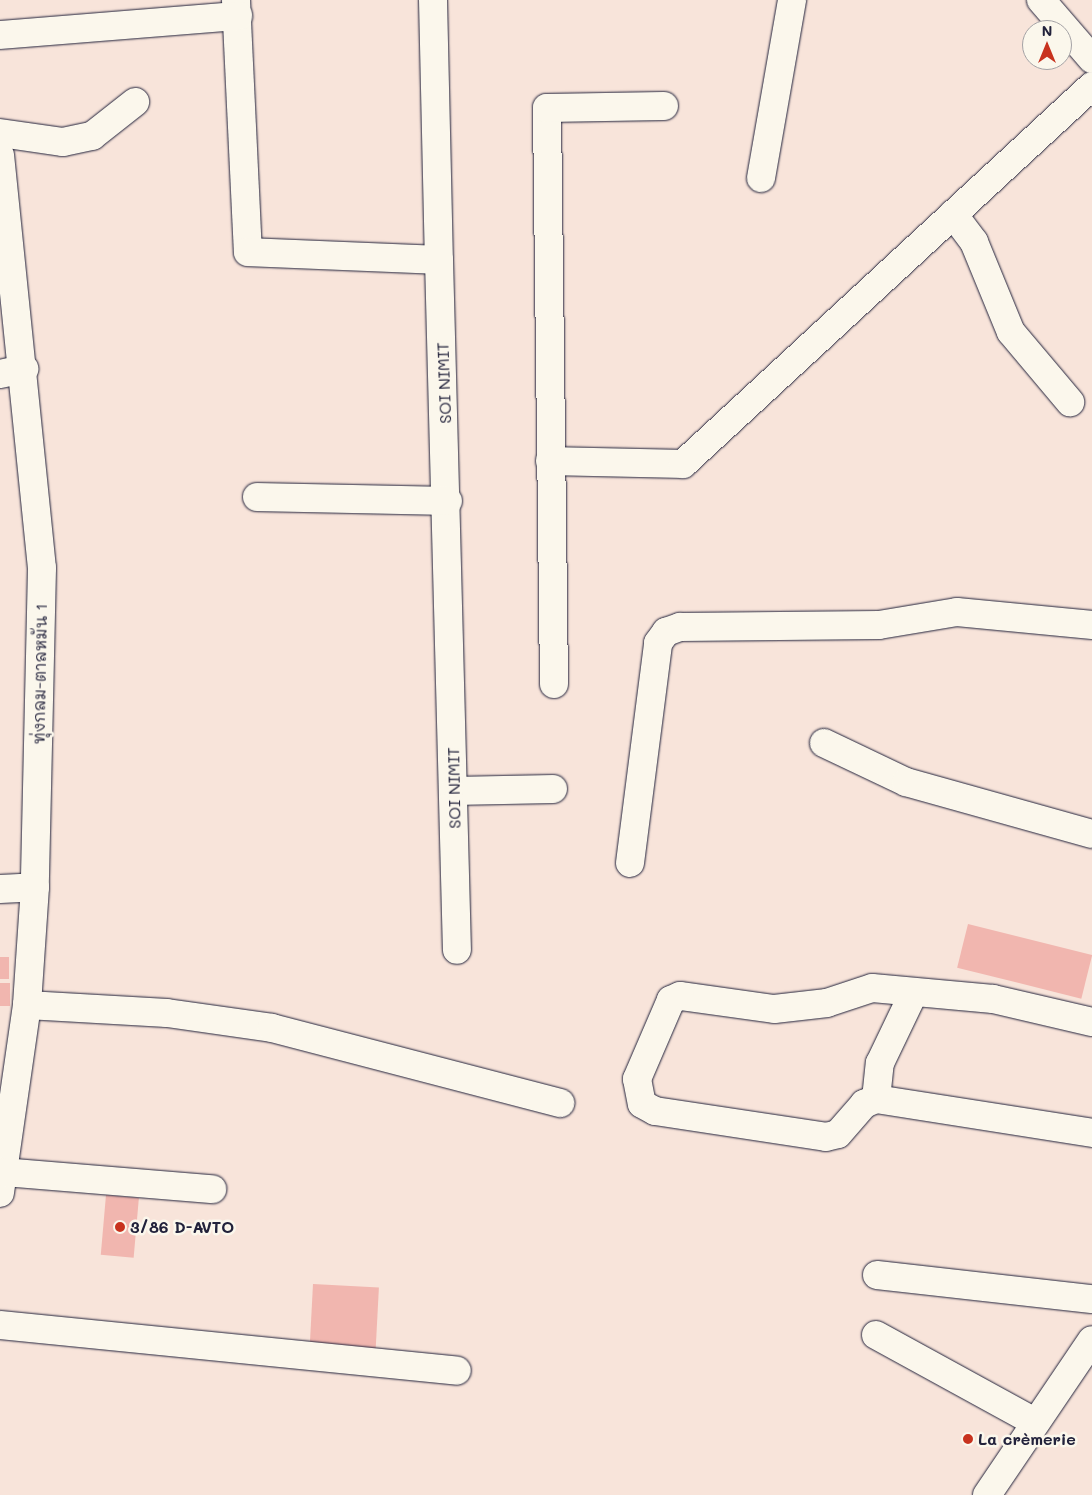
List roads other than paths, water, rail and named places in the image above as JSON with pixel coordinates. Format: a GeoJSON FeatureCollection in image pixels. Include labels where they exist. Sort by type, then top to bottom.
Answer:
{"type":"FeatureCollection","features":[{"type":"Feature","properties":{"kind":"street","name":"SOI NIMIT"},"geometry":{"type":"LineString","coordinates":[[433,0],[439,260],[448,501],[457,950]]}},
{"type":"Feature","properties":{"kind":"street"},"geometry":{"type":"LineString","coordinates":[[761,178],[792,0]]}},
{"type":"Feature","properties":{"kind":"street"},"geometry":{"type":"LineString","coordinates":[[1040,0],[1092,59]]}},
{"type":"Feature","properties":{"kind":"street"},"geometry":{"type":"LineString","coordinates":[[0,35],[237,8],[248,252],[439,260]]}},
{"type":"Feature","properties":{"kind":"street"},"geometry":{"type":"LineString","coordinates":[[550,462],[683,464],[1092,86]]}},
{"type":"Feature","properties":{"kind":"street"},"geometry":{"type":"LineString","coordinates":[[0,133],[63,142],[92,136],[135,102]]}},
{"type":"Feature","properties":{"kind":"street"},"geometry":{"type":"LineString","coordinates":[[554,684],[547,108],[664,106]]}},
{"type":"Feature","properties":{"kind":"street","name":"ทุ่งกลม-ตาลหมัน 1"},"geometry":{"type":"LineString","coordinates":[[0,155],[12,372],[42,568],[36,887],[27,1005],[10,1065],[2,1183]]}},
{"type":"Feature","properties":{"kind":"street"},"geometry":{"type":"LineString","coordinates":[[953,214],[974,242],[1011,332],[1070,402]]}},
{"type":"Feature","properties":{"kind":"street"},"geometry":{"type":"LineString","coordinates":[[257,497],[448,501]]}},
{"type":"Feature","properties":{"kind":"street"},"geometry":{"type":"LineString","coordinates":[[630,863],[658,643],[666,632],[680,627],[879,625],[957,612],[1092,625]]}},
{"type":"Feature","properties":{"kind":"street"},"geometry":{"type":"LineString","coordinates":[[824,743],[906,782],[1092,834]]}},
{"type":"Feature","properties":{"kind":"street"},"geometry":{"type":"LineString","coordinates":[[454,791],[552,789]]}},
{"type":"Feature","properties":{"kind":"street"},"geometry":{"type":"LineString","coordinates":[[0,889],[36,887]]}},
{"type":"Feature","properties":{"kind":"street"},"geometry":{"type":"LineString","coordinates":[[1092,1022],[993,999],[912,994],[872,988],[827,1003],[774,1009],[680,996],[671,1000],[637,1079],[642,1104],[655,1111],[826,1136],[838,1134],[864,1104],[876,1099],[1092,1133]]}},
{"type":"Feature","properties":{"kind":"street"},"geometry":{"type":"LineString","coordinates":[[876,1099],[880,1063],[912,994]]}},
{"type":"Feature","properties":{"kind":"street"},"geometry":{"type":"LineString","coordinates":[[27,1005],[167,1013],[272,1028],[560,1104]]}},
{"type":"Feature","properties":{"kind":"street"},"geometry":{"type":"LineString","coordinates":[[2,1183],[212,1189]]}},
{"type":"Feature","properties":{"kind":"street"},"geometry":{"type":"LineString","coordinates":[[877,1275],[1092,1299]]}},
{"type":"Feature","properties":{"kind":"street"},"geometry":{"type":"LineString","coordinates":[[0,1325],[457,1371]]}},
{"type":"Feature","properties":{"kind":"street"},"geometry":{"type":"LineString","coordinates":[[876,1335],[1035,1422]]}},
{"type":"Feature","properties":{"kind":"street"},"geometry":{"type":"LineString","coordinates":[[987,1495],[1092,1340]]}},
{"type":"Feature","properties":{"kind":"place","name":"3/86 D-AVTO"},"geometry":{"type":"Point","coordinates":[120,1227]}},
{"type":"Feature","properties":{"kind":"place","name":"La crèmerie"},"geometry":{"type":"Point","coordinates":[968,1439]}}]}
